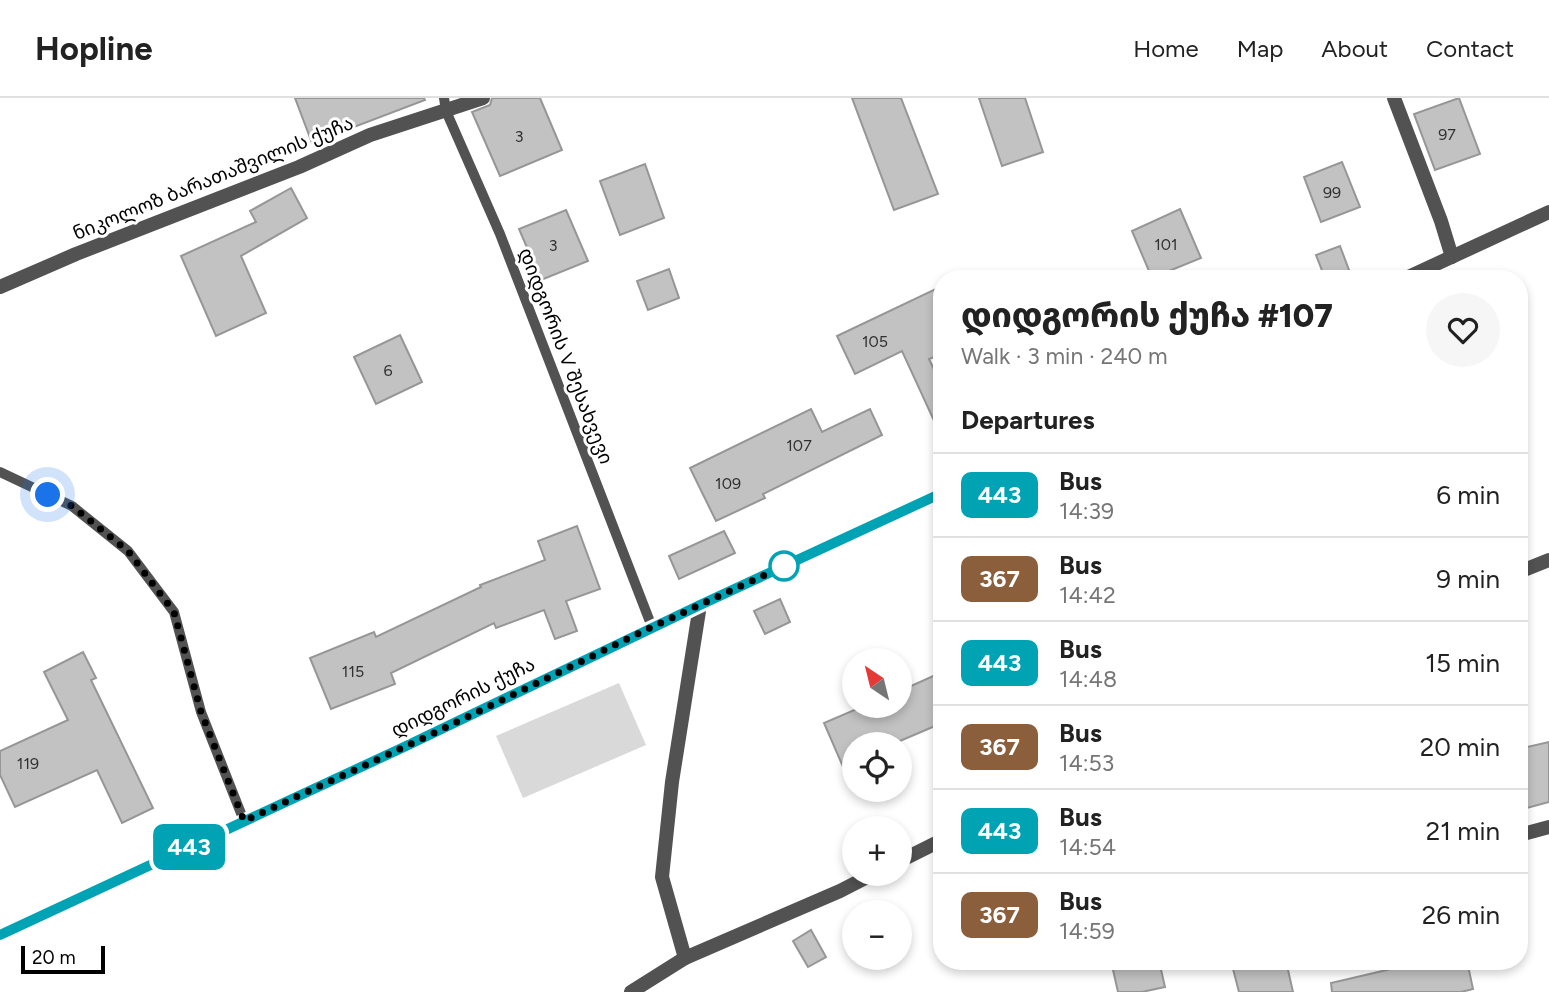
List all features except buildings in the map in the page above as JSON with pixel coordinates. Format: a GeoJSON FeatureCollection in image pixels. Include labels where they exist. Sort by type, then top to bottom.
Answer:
{"type":"FeatureCollection","features":[{"type":"Feature","properties":{"kind":"street","name":"ნიკოლოზ ბარათაშვილის ქუჩა"},"geometry":{"type":"LineString","coordinates":[[0,287],[76,254],[299,167],[445,104],[483,98]]}},
{"type":"Feature","properties":{"kind":"street"},"geometry":{"type":"LineString","coordinates":[[1394,98],[1452,257]]}},
{"type":"Feature","properties":{"kind":"street"},"geometry":{"type":"LineString","coordinates":[[1424,270],[1549,212]]}},
{"type":"Feature","properties":{"kind":"street","name":"დიდგორის ქუჩა"},"geometry":{"type":"LineString","coordinates":[[0,934],[426,737],[652,627],[933,497]]}},
{"type":"Feature","properties":{"kind":"street"},"geometry":{"type":"LineString","coordinates":[[1528,568],[1549,560]]}},
{"type":"Feature","properties":{"kind":"street"},"geometry":{"type":"LineString","coordinates":[[685,958],[662,877],[672,782],[700,605]]}},
{"type":"Feature","properties":{"kind":"street"},"geometry":{"type":"LineString","coordinates":[[1528,833],[1549,827]]}},
{"type":"Feature","properties":{"kind":"street"},"geometry":{"type":"LineString","coordinates":[[912,855],[933,844]]}},
{"type":"Feature","properties":{"kind":"street"},"geometry":{"type":"LineString","coordinates":[[631,992],[685,958],[850,886]]}},
{"type":"Feature","properties":{"kind":"lane","name":"დიდგორის V შესახვევი"},"geometry":{"type":"LineString","coordinates":[[445,104],[500,234],[652,627]]}},
{"type":"Feature","properties":{"kind":"lane"},"geometry":{"type":"LineString","coordinates":[[0,472],[72,506],[128,551],[174,612],[201,712],[244,821]]}},
{"type":"Feature","properties":{"kind":"shaded area"},"geometry":{"type":"Polygon","coordinates":[[[619,683],[646,745],[523,798],[496,736],[619,683]]]}},
{"type":"Feature","properties":{"kind":"bus line","name":"443"},"geometry":{"type":"LineString","coordinates":[[0,935],[933,497]]}},
{"type":"Feature","properties":{"kind":"route"},"geometry":{"type":"LineString","coordinates":[[48,495],[72,506],[128,551],[174,612],[201,712],[244,821],[784,566]]}}]}
